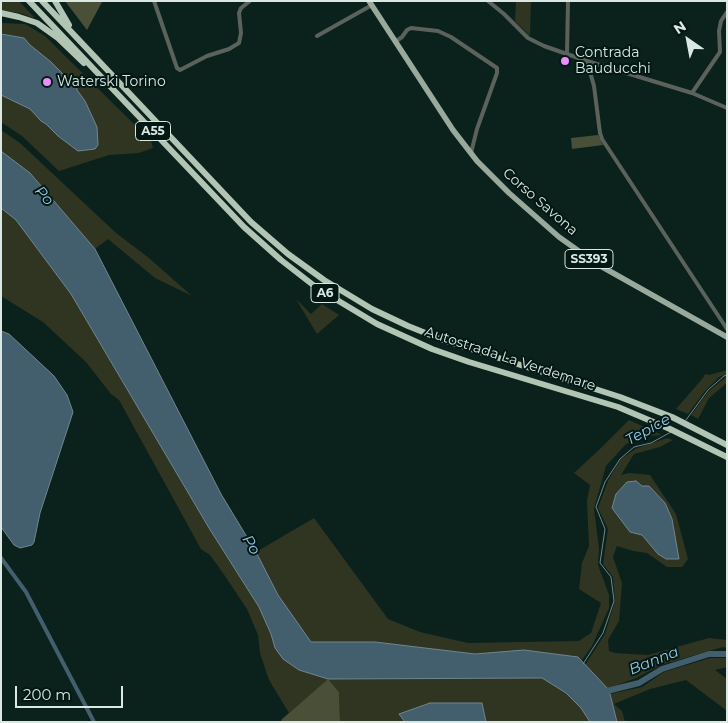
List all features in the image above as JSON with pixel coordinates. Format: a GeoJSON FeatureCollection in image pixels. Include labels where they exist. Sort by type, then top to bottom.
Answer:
{"type":"FeatureCollection","features":[{"type":"Feature","properties":{"kind":"highway","name":"A55"},"geometry":{"type":"LineString","coordinates":[[29,1],[207,187]]}},
{"type":"Feature","properties":{"kind":"highway","name":"A55"},"geometry":{"type":"LineString","coordinates":[[42,1],[213,182]]}},
{"type":"Feature","properties":{"kind":"highway"},"geometry":{"type":"LineString","coordinates":[[54,1],[73,33]]}},
{"type":"Feature","properties":{"kind":"highway"},"geometry":{"type":"LineString","coordinates":[[1,13],[19,16],[42,26],[100,75]]}},
{"type":"Feature","properties":{"kind":"highway","name":"Autostrada La Verdemare"},"geometry":{"type":"LineString","coordinates":[[213,182],[251,222],[288,254],[324,280],[372,309],[443,340],[590,386],[672,417],[727,445]]}},
{"type":"Feature","properties":{"kind":"highway","name":"Autostrada La Verdemare"},"geometry":{"type":"LineString","coordinates":[[207,187],[244,227],[281,260],[317,288],[377,324],[432,349],[468,362],[594,399],[664,426],[727,457]]}},
{"type":"Feature","properties":{"kind":"main road","name":"Corso Savona"},"geometry":{"type":"LineString","coordinates":[[371,3],[437,108],[471,154],[532,215],[597,264],[727,337]]}},
{"type":"Feature","properties":{"kind":"street"},"geometry":{"type":"LineString","coordinates":[[154,1],[177,68],[180,70],[239,43],[241,33],[239,13],[241,8],[250,1]]}},
{"type":"Feature","properties":{"kind":"street"},"geometry":{"type":"LineString","coordinates":[[488,1],[528,38],[544,46],[692,93],[727,108]]}},
{"type":"Feature","properties":{"kind":"street"},"geometry":{"type":"LineString","coordinates":[[567,54],[568,1]]}},
{"type":"Feature","properties":{"kind":"street"},"geometry":{"type":"LineString","coordinates":[[317,36],[371,3]]}},
{"type":"Feature","properties":{"kind":"street"},"geometry":{"type":"LineString","coordinates":[[692,93],[720,52],[719,31],[721,22],[727,12]]}},
{"type":"Feature","properties":{"kind":"street"},"geometry":{"type":"LineString","coordinates":[[395,42],[411,28],[438,31],[451,37],[497,68],[471,154]]}},
{"type":"Feature","properties":{"kind":"street"},"geometry":{"type":"LineString","coordinates":[[587,61],[594,86],[602,139],[727,330]]}},
{"type":"Feature","properties":{"kind":"green space"},"geometry":{"type":"Polygon","coordinates":[[[1,1],[19,1],[34,17],[1,10],[1,1]]]}},
{"type":"Feature","properties":{"kind":"green space"},"geometry":{"type":"Polygon","coordinates":[[[65,1],[101,1],[102,2],[87,30],[65,1]]]}},
{"type":"Feature","properties":{"kind":"green space"},"geometry":{"type":"Polygon","coordinates":[[[516,1],[531,1],[530,36],[515,21],[516,1]]]}},
{"type":"Feature","properties":{"kind":"green space","name":"Waterski Torino"},"geometry":{"type":"Polygon","coordinates":[[[1,23],[25,24],[45,36],[151,141],[153,148],[139,153],[109,155],[59,171],[22,136],[1,122],[1,23]]]}},
{"type":"Feature","properties":{"kind":"green space"},"geometry":{"type":"Polygon","coordinates":[[[1,130],[20,143],[116,233],[149,258],[192,296],[155,278],[108,239],[95,249],[30,173],[1,151],[1,130]]]}},
{"type":"Feature","properties":{"kind":"green space"},"geometry":{"type":"Polygon","coordinates":[[[598,135],[603,145],[572,149],[571,138],[598,135]]]}},
{"type":"Feature","properties":{"kind":"green space"},"geometry":{"type":"Polygon","coordinates":[[[1,208],[16,220],[71,294],[209,528],[259,607],[275,648],[328,679],[289,713],[269,680],[260,653],[258,635],[247,609],[210,555],[201,549],[119,400],[111,394],[86,362],[43,322],[1,296],[1,208]]]}},
{"type":"Feature","properties":{"kind":"green space"},"geometry":{"type":"Polygon","coordinates":[[[296,299],[311,314],[322,304],[339,315],[317,334],[296,299]]]}},
{"type":"Feature","properties":{"kind":"green space"},"geometry":{"type":"Polygon","coordinates":[[[727,370],[727,374],[719,377],[705,391],[688,414],[676,409],[705,374],[709,375],[727,370]]]}},
{"type":"Feature","properties":{"kind":"green space"},"geometry":{"type":"Polygon","coordinates":[[[727,376],[727,383],[709,398],[698,419],[691,415],[709,391],[727,376]]]}},
{"type":"Feature","properties":{"kind":"green space"},"geometry":{"type":"Polygon","coordinates":[[[629,420],[662,435],[648,436],[626,444],[606,466],[594,509],[599,549],[598,565],[609,595],[609,608],[592,646],[582,660],[578,657],[524,650],[475,654],[375,642],[311,642],[278,595],[256,552],[314,518],[388,619],[420,632],[468,643],[579,641],[591,633],[601,603],[579,589],[582,563],[589,546],[587,501],[590,485],[574,473],[629,420]]]}},
{"type":"Feature","properties":{"kind":"green space"},"geometry":{"type":"Polygon","coordinates":[[[667,438],[673,440],[660,447],[634,454],[621,475],[629,473],[650,475],[676,514],[688,559],[682,567],[667,567],[647,553],[617,546],[613,557],[622,583],[619,621],[608,640],[609,651],[648,655],[709,638],[727,640],[727,648],[723,647],[661,665],[636,678],[607,689],[585,665],[605,634],[615,601],[613,577],[603,564],[608,529],[598,508],[608,481],[620,460],[635,449],[667,438]]]}},
{"type":"Feature","properties":{"kind":"green space"},"geometry":{"type":"Polygon","coordinates":[[[710,658],[727,658],[727,667],[715,670],[727,679],[727,711],[686,680],[650,689],[614,704],[622,711],[625,722],[617,722],[610,694],[642,687],[664,672],[710,658]]]}},
{"type":"Feature","properties":{"kind":"green space"},"geometry":{"type":"Polygon","coordinates":[[[542,678],[566,693],[581,708],[590,722],[486,722],[482,703],[430,703],[400,714],[405,722],[340,722],[339,692],[328,679],[542,678]]]}},
{"type":"Feature","properties":{"kind":"green space"},"geometry":{"type":"Polygon","coordinates":[[[328,679],[339,692],[340,722],[282,722],[281,720],[328,679]]]}},
{"type":"Feature","properties":{"kind":"water"},"geometry":{"type":"Polygon","coordinates":[[[1,34],[24,38],[66,77],[75,81],[77,90],[85,101],[97,127],[98,145],[95,149],[78,151],[58,136],[30,109],[1,95],[1,34]]]}},
{"type":"Feature","properties":{"kind":"water","name":"Po"},"geometry":{"type":"Polygon","coordinates":[[[1,151],[30,173],[95,249],[221,494],[256,552],[278,595],[311,642],[375,642],[475,654],[524,650],[578,657],[609,690],[617,722],[590,722],[581,708],[566,693],[542,678],[328,679],[299,670],[283,659],[275,648],[259,607],[209,528],[71,294],[16,220],[1,208],[1,151]]]}},
{"type":"Feature","properties":{"kind":"water"},"geometry":{"type":"Polygon","coordinates":[[[1,331],[9,334],[54,376],[67,395],[73,412],[40,513],[34,542],[32,545],[20,548],[14,545],[1,527],[1,331]]]}},
{"type":"Feature","properties":{"kind":"water"},"geometry":{"type":"Polygon","coordinates":[[[636,481],[642,486],[649,486],[665,503],[672,519],[679,559],[666,559],[658,554],[642,535],[630,532],[612,508],[616,494],[627,482],[636,481]]]}},
{"type":"Feature","properties":{"kind":"water"},"geometry":{"type":"Polygon","coordinates":[[[430,703],[482,703],[486,722],[405,722],[399,714],[430,703]]]}},
{"type":"Feature","properties":{"kind":"waterway","name":"Tepice"},"geometry":{"type":"LineString","coordinates":[[686,420],[708,390],[727,375]]}},
{"type":"Feature","properties":{"kind":"waterway","name":"Tepice"},"geometry":{"type":"LineString","coordinates":[[583,664],[603,633],[614,601],[611,577],[600,563],[605,529],[596,507],[605,482],[620,459],[634,447],[651,443],[671,432]]}},
{"type":"Feature","properties":{"kind":"waterway"},"geometry":{"type":"LineString","coordinates":[[1,558],[26,592],[94,722]]}},
{"type":"Feature","properties":{"kind":"waterway","name":"Banna"},"geometry":{"type":"LineString","coordinates":[[603,692],[639,683],[662,669],[709,654],[727,654]]}},
{"type":"Feature","properties":{"kind":"place","name":"Contrada Bauducchi"},"geometry":{"type":"Point","coordinates":[565,61]}},
{"type":"Feature","properties":{"kind":"place","name":"Waterski Torino"},"geometry":{"type":"Point","coordinates":[47,82]}}]}
